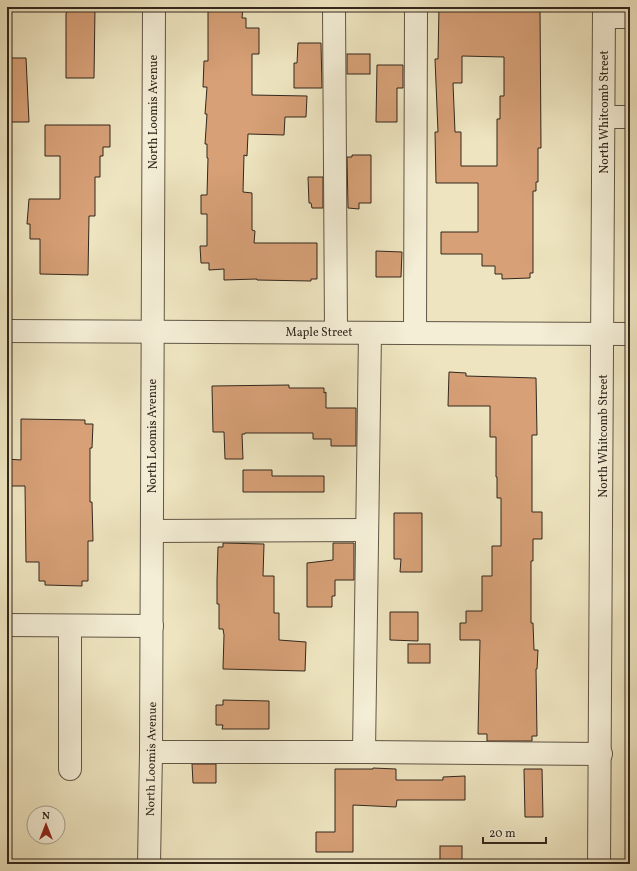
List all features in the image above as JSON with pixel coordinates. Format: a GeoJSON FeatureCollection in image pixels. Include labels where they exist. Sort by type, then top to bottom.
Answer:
{"type":"FeatureCollection","features":[{"type":"Feature","properties":{"kind":"street","name":"North Loomis Avenue"},"geometry":{"type":"LineString","coordinates":[[149,864],[152,626],[154,7]]}},
{"type":"Feature","properties":{"kind":"street"},"geometry":{"type":"LineString","coordinates":[[334,7],[336,332]]}},
{"type":"Feature","properties":{"kind":"street"},"geometry":{"type":"LineString","coordinates":[[415,333],[416,7]]}},
{"type":"Feature","properties":{"kind":"street"},"geometry":{"type":"LineString","coordinates":[[604,12],[630,17]]}},
{"type":"Feature","properties":{"kind":"street","name":"North Whitcomb Street"},"geometry":{"type":"LineString","coordinates":[[599,864],[601,754],[604,12]]}},
{"type":"Feature","properties":{"kind":"street"},"geometry":{"type":"LineString","coordinates":[[604,117],[630,117]]}},
{"type":"Feature","properties":{"kind":"street","name":"Maple Street"},"geometry":{"type":"LineString","coordinates":[[7,331],[630,334]]}},
{"type":"Feature","properties":{"kind":"street"},"geometry":{"type":"LineString","coordinates":[[364,752],[370,332]]}},
{"type":"Feature","properties":{"kind":"street"},"geometry":{"type":"LineString","coordinates":[[152,531],[367,530]]}},
{"type":"Feature","properties":{"kind":"street"},"geometry":{"type":"LineString","coordinates":[[7,626],[152,626]]}},
{"type":"Feature","properties":{"kind":"street"},"geometry":{"type":"LineString","coordinates":[[70,626],[70,769]]}},
{"type":"Feature","properties":{"kind":"street"},"geometry":{"type":"LineString","coordinates":[[151,752],[601,754]]}},
{"type":"Feature","properties":{"kind":"building"},"geometry":{"type":"Polygon","coordinates":[[[68,7],[95,7],[94,78],[66,78],[66,14],[68,7]]]}},
{"type":"Feature","properties":{"kind":"building"},"geometry":{"type":"Polygon","coordinates":[[[208,7],[243,7],[242,18],[246,18],[246,28],[259,28],[259,54],[252,54],[252,95],[307,96],[306,117],[285,117],[284,135],[248,134],[247,156],[244,155],[243,192],[252,193],[252,230],[255,231],[254,243],[317,243],[317,279],[311,279],[311,281],[257,279],[224,280],[224,269],[209,270],[209,263],[201,263],[200,246],[207,246],[207,214],[201,214],[201,195],[207,195],[208,158],[207,144],[205,144],[207,114],[205,114],[207,87],[203,87],[204,61],[208,61],[208,7]]]}},
{"type":"Feature","properties":{"kind":"building"},"geometry":{"type":"Polygon","coordinates":[[[439,7],[540,7],[541,148],[538,148],[538,182],[536,182],[536,191],[533,191],[533,273],[530,273],[530,278],[502,279],[502,274],[495,274],[495,266],[482,266],[482,254],[441,254],[441,232],[478,232],[478,183],[436,183],[435,132],[438,132],[435,59],[438,59],[439,7]],[[462,56],[462,83],[453,83],[455,132],[461,132],[461,166],[497,166],[497,119],[500,119],[500,96],[504,96],[504,57],[462,56]]]}},
{"type":"Feature","properties":{"kind":"building"},"geometry":{"type":"Polygon","coordinates":[[[298,43],[321,43],[322,88],[294,88],[294,63],[297,63],[298,43]]]}},
{"type":"Feature","properties":{"kind":"building"},"geometry":{"type":"Polygon","coordinates":[[[347,54],[370,54],[370,74],[347,74],[347,54]]]}},
{"type":"Feature","properties":{"kind":"building"},"geometry":{"type":"Polygon","coordinates":[[[7,58],[26,58],[29,122],[7,122],[7,58]]]}},
{"type":"Feature","properties":{"kind":"building"},"geometry":{"type":"Polygon","coordinates":[[[377,65],[403,65],[403,88],[397,88],[397,122],[376,122],[377,65]]]}},
{"type":"Feature","properties":{"kind":"building"},"geometry":{"type":"Polygon","coordinates":[[[45,125],[110,125],[110,147],[103,147],[103,156],[100,156],[100,177],[95,177],[95,216],[89,216],[88,275],[40,274],[40,239],[30,239],[30,224],[27,224],[29,199],[60,199],[60,156],[45,156],[45,125]]]}},
{"type":"Feature","properties":{"kind":"building"},"geometry":{"type":"Polygon","coordinates":[[[352,155],[371,155],[371,203],[359,203],[359,209],[348,208],[347,157],[352,157],[352,155]]]}},
{"type":"Feature","properties":{"kind":"building"},"geometry":{"type":"Polygon","coordinates":[[[308,177],[323,177],[323,208],[312,208],[311,203],[309,203],[308,177]]]}},
{"type":"Feature","properties":{"kind":"building"},"geometry":{"type":"Polygon","coordinates":[[[376,251],[402,252],[401,277],[376,277],[376,251]]]}},
{"type":"Feature","properties":{"kind":"building"},"geometry":{"type":"Polygon","coordinates":[[[449,372],[466,373],[466,376],[536,378],[537,435],[532,435],[532,512],[542,512],[542,539],[533,539],[533,561],[531,561],[531,623],[533,623],[534,650],[538,650],[536,669],[537,736],[532,736],[532,741],[487,741],[487,734],[478,734],[480,640],[460,640],[460,623],[466,623],[466,611],[482,611],[482,576],[492,576],[492,546],[501,546],[501,498],[497,498],[496,437],[490,437],[490,406],[448,406],[449,372]]]}},
{"type":"Feature","properties":{"kind":"building"},"geometry":{"type":"Polygon","coordinates":[[[289,385],[289,388],[324,388],[324,393],[326,392],[326,408],[356,408],[356,446],[331,446],[331,439],[313,439],[313,433],[245,433],[242,434],[243,459],[225,459],[224,432],[213,432],[212,386],[289,385]]]}},
{"type":"Feature","properties":{"kind":"building"},"geometry":{"type":"Polygon","coordinates":[[[21,419],[85,420],[85,424],[93,424],[92,448],[90,448],[90,502],[92,502],[93,541],[88,541],[88,581],[82,581],[82,586],[45,585],[45,581],[39,581],[39,562],[26,562],[25,486],[7,486],[7,459],[21,460],[21,419]]]}},
{"type":"Feature","properties":{"kind":"building"},"geometry":{"type":"Polygon","coordinates":[[[243,470],[272,470],[272,476],[324,476],[324,492],[243,492],[243,470]]]}},
{"type":"Feature","properties":{"kind":"building"},"geometry":{"type":"Polygon","coordinates":[[[394,513],[422,513],[422,572],[400,572],[401,559],[394,559],[394,513]]]}},
{"type":"Feature","properties":{"kind":"building"},"geometry":{"type":"Polygon","coordinates":[[[223,543],[264,544],[263,576],[274,576],[274,613],[279,613],[279,640],[306,642],[305,671],[223,669],[224,635],[223,629],[219,629],[217,580],[218,547],[223,547],[223,543]]]}},
{"type":"Feature","properties":{"kind":"building"},"geometry":{"type":"Polygon","coordinates":[[[333,543],[354,543],[354,580],[335,580],[335,596],[332,596],[332,607],[307,607],[307,563],[333,560],[333,543]]]}},
{"type":"Feature","properties":{"kind":"building"},"geometry":{"type":"Polygon","coordinates":[[[390,612],[418,612],[418,641],[390,640],[390,612]]]}},
{"type":"Feature","properties":{"kind":"building"},"geometry":{"type":"Polygon","coordinates":[[[408,644],[430,644],[430,663],[408,663],[408,644]]]}},
{"type":"Feature","properties":{"kind":"building"},"geometry":{"type":"Polygon","coordinates":[[[223,700],[269,701],[269,729],[222,729],[223,725],[216,725],[216,705],[223,705],[223,700]]]}},
{"type":"Feature","properties":{"kind":"building"},"geometry":{"type":"Polygon","coordinates":[[[192,764],[216,764],[216,783],[193,783],[192,764]]]}},
{"type":"Feature","properties":{"kind":"building"},"geometry":{"type":"Polygon","coordinates":[[[335,769],[396,769],[396,780],[443,780],[443,777],[465,776],[465,800],[397,800],[396,807],[353,805],[353,852],[316,852],[316,832],[335,832],[335,769]]]}},
{"type":"Feature","properties":{"kind":"building"},"geometry":{"type":"Polygon","coordinates":[[[524,769],[542,769],[543,817],[525,817],[524,769]]]}},
{"type":"Feature","properties":{"kind":"building"},"geometry":{"type":"Polygon","coordinates":[[[440,846],[462,846],[462,864],[440,864],[440,846]]]}}]}
